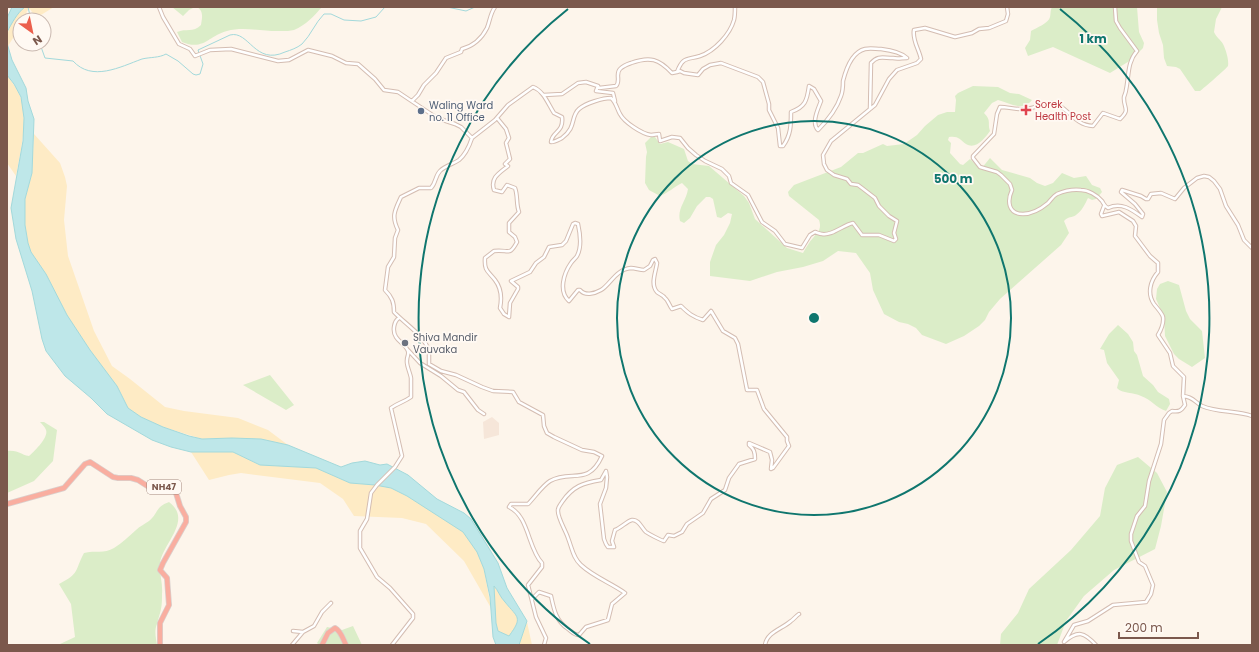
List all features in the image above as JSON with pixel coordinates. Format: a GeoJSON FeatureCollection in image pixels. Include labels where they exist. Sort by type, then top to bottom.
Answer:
{"type":"FeatureCollection","features":[{"type":"Feature","properties":{"kind":"highway","name":"NH47"},"geometry":{"type":"LineString","coordinates":[[7,504],[64,488],[85,464],[90,462],[113,477],[131,478],[138,480],[149,487],[166,487],[173,490],[176,493],[180,506],[186,517],[186,522],[160,570],[167,578],[169,605],[160,623],[160,645]]}},
{"type":"Feature","properties":{"kind":"highway"},"geometry":{"type":"LineString","coordinates":[[322,645],[328,633],[334,628],[339,630],[346,645]]}},
{"type":"Feature","properties":{"kind":"street"},"geometry":{"type":"LineString","coordinates":[[158,7],[179,44],[190,49],[195,56],[210,50],[231,49],[272,61],[289,60],[308,50],[332,56],[346,63],[358,64],[384,90],[398,92],[437,118],[455,124],[472,138]]}},
{"type":"Feature","properties":{"kind":"street"},"geometry":{"type":"LineString","coordinates":[[412,101],[424,85],[436,73],[446,58],[461,52],[462,48],[474,44],[486,29],[490,16],[495,7]]}},
{"type":"Feature","properties":{"kind":"street"},"geometry":{"type":"LineString","coordinates":[[677,72],[684,60],[689,57],[701,56],[712,50],[722,40],[734,20],[735,7]]}},
{"type":"Feature","properties":{"kind":"street"},"geometry":{"type":"LineString","coordinates":[[598,86],[596,91],[613,93],[622,117],[631,126],[646,134],[660,134],[660,141],[672,137],[680,138],[696,155],[722,169],[728,176],[731,183],[748,196],[762,222],[775,232],[786,244],[802,248],[810,235],[815,232],[823,234],[831,233],[853,223],[862,235],[879,235],[894,241],[896,239],[894,233],[895,219],[879,206],[875,198],[858,185],[851,184],[847,180],[834,176],[827,170],[824,164],[823,155],[831,141],[875,105],[889,79],[897,70],[918,62],[921,59],[920,52],[913,35],[914,30],[925,28],[955,37],[979,29],[989,28],[1006,20],[1008,14],[1007,7]]}},
{"type":"Feature","properties":{"kind":"street"},"geometry":{"type":"LineString","coordinates":[[1115,7],[1116,21],[1137,52],[1131,60],[1128,75],[1124,98],[1127,110],[1125,114],[1120,119],[1103,113],[1093,126],[1080,122],[1061,107],[1053,103],[1036,106],[1026,110],[1000,107],[997,114],[994,134],[973,156],[973,158],[980,167],[997,172],[1010,184],[1012,190],[1009,196],[1008,204],[1012,211],[1023,214],[1032,212],[1048,202],[1055,195],[1070,190],[1082,190],[1097,196],[1104,206],[1108,208],[1115,204],[1121,205],[1142,217],[1143,214],[1135,204],[1121,192],[1122,190],[1141,196],[1146,200],[1151,194],[1161,193],[1175,199],[1184,188],[1197,178],[1204,176],[1209,177],[1220,189],[1226,206],[1238,225],[1244,240],[1252,248]]}},
{"type":"Feature","properties":{"kind":"street"},"geometry":{"type":"LineString","coordinates":[[544,95],[562,94],[578,83],[586,82],[598,86],[599,88],[616,86],[618,82],[618,71],[622,67],[644,59],[652,59],[663,64],[672,74],[680,71],[684,74],[698,75],[703,69],[710,65],[721,63],[758,77],[763,82],[770,104],[769,110],[778,128],[780,146],[783,146],[788,139],[791,130],[791,112],[799,109],[805,104],[809,86],[814,89],[821,101],[815,122],[818,130],[838,103],[848,68],[856,54],[866,49],[882,49],[907,58],[880,56],[871,63],[870,110]]}},
{"type":"Feature","properties":{"kind":"street"},"geometry":{"type":"LineString","coordinates":[[544,645],[546,638],[536,617],[528,585],[542,567],[542,563],[536,558],[529,534],[520,518],[514,509],[509,507],[511,504],[528,504],[549,482],[560,477],[573,477],[587,474],[597,466],[602,456],[594,452],[582,450],[547,433],[544,426],[543,415],[519,402],[513,392],[493,391],[456,375],[442,371],[429,364],[429,349],[411,326],[399,318],[394,312],[394,302],[385,290],[388,267],[394,257],[395,238],[398,230],[394,222],[394,212],[400,196],[418,188],[431,188],[434,185],[436,176],[441,170],[459,160],[472,138],[497,118],[508,105],[533,87],[537,88],[544,95],[554,113],[562,117],[563,125],[552,137],[551,142],[554,142],[568,133],[572,128],[575,116],[579,109],[602,99],[611,98],[615,101]]}},
{"type":"Feature","properties":{"kind":"street"},"geometry":{"type":"LineString","coordinates":[[497,118],[506,129],[509,138],[506,143],[510,159],[505,164],[508,166],[495,177],[493,187],[494,190],[502,192],[507,185],[515,188],[517,194],[516,205],[519,212],[509,223],[509,232],[515,237],[517,242],[512,251],[494,251],[485,258],[486,270],[496,282],[500,290],[502,298],[500,308],[504,314],[509,316],[510,303],[518,289],[518,287],[511,281],[530,272],[536,263],[544,257],[549,247],[562,245],[566,241],[573,224],[578,224],[580,231],[577,256],[566,271],[563,283],[564,293],[567,300],[569,301],[578,290],[586,294],[602,290],[618,273],[630,268],[644,270],[650,266],[653,260],[655,260],[657,263],[653,282],[654,288],[666,298],[672,309],[681,306],[688,314],[703,320],[711,311],[723,331],[735,338],[738,344],[747,390],[757,390],[764,409],[787,437],[789,446],[773,468],[771,468],[772,460],[770,452],[749,443],[755,454],[754,459],[739,464],[729,478],[725,490],[711,499],[703,513],[687,524],[682,532],[674,536],[668,535],[664,540],[647,533],[636,521],[632,520],[625,523],[621,528],[615,530],[612,541],[614,547],[608,547],[604,539],[600,504],[606,488],[606,471],[601,480],[576,487],[564,499],[558,509],[573,554],[580,564],[598,578],[626,592],[612,604],[608,620],[586,627],[579,635],[576,635],[562,625],[555,613],[551,596],[539,592],[532,598]]}},
{"type":"Feature","properties":{"kind":"street"},"geometry":{"type":"LineString","coordinates":[[1096,645],[1090,638],[1080,633],[1075,634],[1064,642],[1074,625],[1088,621],[1113,605],[1146,602],[1151,594],[1153,585],[1145,566],[1139,562],[1131,541],[1131,534],[1137,516],[1145,506],[1149,481],[1161,444],[1164,420],[1172,411],[1181,411],[1185,406],[1184,376],[1173,366],[1170,353],[1158,336],[1163,323],[1162,315],[1152,302],[1149,288],[1158,272],[1158,263],[1150,256],[1135,236],[1136,226],[1133,221],[1119,212],[1102,216],[1101,214],[1104,206]]}},
{"type":"Feature","properties":{"kind":"street"},"geometry":{"type":"LineString","coordinates":[[399,318],[396,320],[394,326],[396,338],[420,363],[441,376],[458,390],[464,392],[478,410],[484,414]]}},
{"type":"Feature","properties":{"kind":"street"},"geometry":{"type":"LineString","coordinates":[[392,645],[413,618],[413,614],[390,588],[377,577],[360,548],[360,531],[367,520],[371,493],[395,467],[402,456],[391,408],[402,403],[411,396],[410,377],[406,360],[409,355],[408,350]]}},
{"type":"Feature","properties":{"kind":"street"},"geometry":{"type":"LineString","coordinates":[[1184,396],[1191,397],[1201,405],[1252,416]]}},
{"type":"Feature","properties":{"kind":"street"},"geometry":{"type":"LineString","coordinates":[[292,645],[303,632],[314,626],[322,612],[331,603]]}},
{"type":"Feature","properties":{"kind":"street"},"geometry":{"type":"LineString","coordinates":[[765,645],[766,640],[772,633],[792,621],[799,614]]}},
{"type":"Feature","properties":{"kind":"street"},"geometry":{"type":"LineString","coordinates":[[293,631],[303,632]]}},
{"type":"Feature","properties":{"kind":"shaded area"},"geometry":{"type":"Polygon","coordinates":[[[492,417],[499,423],[499,435],[484,439],[483,422],[492,417]]]}},
{"type":"Feature","properties":{"kind":"green space"},"geometry":{"type":"Polygon","coordinates":[[[172,7],[195,7],[183,16],[172,7]]]}},
{"type":"Feature","properties":{"kind":"green space"},"geometry":{"type":"Polygon","coordinates":[[[197,7],[322,7],[306,23],[294,30],[275,31],[240,29],[221,33],[201,44],[196,45],[182,42],[177,32],[192,30],[201,25],[202,13],[197,7]]]}},
{"type":"Feature","properties":{"kind":"green space"},"geometry":{"type":"Polygon","coordinates":[[[1052,7],[1137,7],[1139,32],[1144,43],[1143,48],[1131,60],[1110,73],[1053,47],[1028,56],[1025,48],[1030,40],[1031,31],[1049,19],[1052,7]]]}},
{"type":"Feature","properties":{"kind":"green space"},"geometry":{"type":"Polygon","coordinates":[[[1157,7],[1222,7],[1216,19],[1214,32],[1224,46],[1228,58],[1228,66],[1200,91],[1195,91],[1180,69],[1167,66],[1159,33],[1157,7]]]}},
{"type":"Feature","properties":{"kind":"green space"},"geometry":{"type":"Polygon","coordinates":[[[973,86],[998,87],[1010,93],[1019,94],[1032,100],[1028,104],[1020,106],[998,100],[992,103],[984,113],[989,120],[990,131],[983,140],[977,144],[966,144],[957,137],[949,137],[948,140],[951,143],[950,153],[960,164],[963,165],[970,159],[981,169],[990,158],[1002,170],[1030,178],[1045,186],[1053,183],[1062,173],[1074,178],[1086,176],[1092,185],[1100,188],[1102,192],[1096,199],[1092,200],[1088,198],[1078,213],[1064,221],[1069,233],[1061,245],[1000,299],[979,326],[964,336],[946,344],[922,335],[916,328],[899,322],[884,314],[873,290],[870,273],[856,253],[838,251],[823,261],[777,272],[750,281],[710,276],[710,262],[716,245],[724,235],[730,223],[732,214],[728,213],[721,218],[717,217],[713,199],[706,197],[697,206],[690,218],[684,223],[680,221],[679,216],[688,189],[682,183],[660,196],[649,190],[645,183],[647,152],[645,143],[651,137],[655,137],[660,144],[668,142],[684,149],[688,161],[692,164],[709,166],[744,196],[749,203],[755,219],[787,248],[803,253],[819,230],[820,223],[819,220],[789,196],[788,192],[794,185],[841,167],[858,153],[863,153],[883,144],[887,146],[904,144],[917,135],[938,115],[947,112],[955,112],[955,96],[973,86]]]}},
{"type":"Feature","properties":{"kind":"green space"},"geometry":{"type":"Polygon","coordinates":[[[1168,281],[1179,285],[1186,311],[1190,319],[1202,331],[1205,358],[1192,367],[1174,354],[1165,336],[1164,317],[1156,299],[1157,289],[1160,284],[1168,281]]]}},
{"type":"Feature","properties":{"kind":"green space"},"geometry":{"type":"Polygon","coordinates":[[[1118,325],[1128,334],[1133,342],[1134,351],[1137,355],[1143,376],[1158,392],[1169,399],[1170,404],[1166,411],[1159,408],[1145,397],[1122,391],[1117,388],[1119,380],[1107,363],[1104,350],[1100,349],[1109,334],[1118,325]]]}},
{"type":"Feature","properties":{"kind":"green space"},"geometry":{"type":"Polygon","coordinates":[[[270,375],[294,405],[286,410],[243,385],[270,375]]]}},
{"type":"Feature","properties":{"kind":"green space"},"geometry":{"type":"Polygon","coordinates":[[[40,422],[44,422],[57,430],[53,461],[34,481],[7,493],[7,451],[15,451],[29,456],[40,444],[46,433],[45,428],[40,422]]]}},
{"type":"Feature","properties":{"kind":"green space"},"geometry":{"type":"Polygon","coordinates":[[[1138,457],[1157,473],[1167,492],[1155,549],[1114,570],[1084,596],[1066,621],[1057,645],[1000,645],[1001,634],[1018,613],[1029,589],[1071,550],[1100,516],[1105,488],[1117,465],[1138,457]]]}},
{"type":"Feature","properties":{"kind":"green space"},"geometry":{"type":"Polygon","coordinates":[[[169,502],[176,509],[178,516],[175,532],[162,555],[160,563],[162,600],[156,629],[157,645],[48,645],[60,644],[75,637],[71,604],[59,584],[76,572],[84,553],[107,551],[114,548],[139,527],[149,521],[161,506],[169,502]]]}},
{"type":"Feature","properties":{"kind":"green space"},"geometry":{"type":"Polygon","coordinates":[[[353,626],[362,645],[319,645],[317,643],[327,627],[342,630],[353,626]]]}},
{"type":"Feature","properties":{"kind":"sand"},"geometry":{"type":"Polygon","coordinates":[[[25,7],[54,7],[46,12],[32,12],[30,9],[27,12],[20,12],[25,7]]]}},
{"type":"Feature","properties":{"kind":"sand"},"geometry":{"type":"Polygon","coordinates":[[[12,22],[12,40],[8,46],[7,35],[12,22]]]}},
{"type":"Feature","properties":{"kind":"sand"},"geometry":{"type":"Polygon","coordinates":[[[7,75],[20,96],[24,115],[23,136],[16,176],[7,163],[7,75]]]}},
{"type":"Feature","properties":{"kind":"sand"},"geometry":{"type":"Polygon","coordinates":[[[34,134],[60,163],[65,177],[67,186],[64,220],[68,256],[94,331],[112,366],[165,407],[238,418],[268,430],[288,445],[261,439],[202,439],[163,427],[141,417],[128,408],[117,386],[90,350],[67,315],[46,274],[31,252],[25,225],[25,199],[32,173],[34,134]]]}},
{"type":"Feature","properties":{"kind":"sand"},"geometry":{"type":"Polygon","coordinates":[[[191,452],[233,452],[260,465],[316,468],[350,483],[377,485],[391,488],[407,496],[463,531],[477,552],[484,569],[491,608],[464,561],[426,524],[402,518],[354,516],[343,499],[320,483],[241,473],[209,480],[191,452]]]}},
{"type":"Feature","properties":{"kind":"sand"},"geometry":{"type":"Polygon","coordinates":[[[493,585],[517,618],[516,625],[509,637],[498,631],[493,585]]]}},
{"type":"Feature","properties":{"kind":"sand"},"geometry":{"type":"Polygon","coordinates":[[[527,622],[532,645],[519,645],[527,622]]]}},
{"type":"Feature","properties":{"kind":"water"},"geometry":{"type":"Polygon","coordinates":[[[12,7],[25,7],[20,12],[12,12],[12,24],[7,32],[7,18],[12,7]]]}},
{"type":"Feature","properties":{"kind":"water"},"geometry":{"type":"Polygon","coordinates":[[[7,43],[12,60],[26,88],[28,101],[34,119],[32,173],[25,199],[25,225],[31,252],[46,274],[67,315],[90,350],[117,386],[128,408],[141,417],[163,427],[189,436],[202,439],[261,439],[288,445],[341,467],[352,463],[365,461],[380,465],[387,464],[408,475],[437,499],[464,513],[471,519],[498,563],[507,588],[527,621],[519,645],[496,645],[493,637],[490,597],[484,569],[477,552],[463,532],[407,496],[391,488],[350,483],[316,468],[260,465],[233,452],[191,452],[171,447],[152,440],[107,414],[65,376],[46,351],[32,291],[16,239],[11,208],[23,141],[24,118],[21,97],[7,75],[7,43]],[[494,586],[496,623],[498,631],[509,636],[516,625],[517,618],[494,586]]]}},
{"type":"Feature","properties":{"kind":"waterway"},"geometry":{"type":"LineString","coordinates":[[28,7],[29,12]]}},
{"type":"Feature","properties":{"kind":"waterway"},"geometry":{"type":"LineString","coordinates":[[43,52],[45,58],[73,61],[89,71],[97,72],[116,69],[142,59],[166,54],[196,75],[200,74],[203,64],[198,50],[230,35],[237,35],[266,55],[275,55],[292,50],[302,44],[324,14],[331,14],[344,20],[361,21],[376,17],[385,7]]}},
{"type":"Feature","properties":{"kind":"waterway"},"geometry":{"type":"LineString","coordinates":[[447,7],[466,11],[475,7]]}},
{"type":"Feature","properties":{"kind":"place","name":"Sorek Health Post"},"geometry":{"type":"Point","coordinates":[1026,110]}},
{"type":"Feature","properties":{"kind":"place","name":"Waling Ward no. 11 Office"},"geometry":{"type":"Point","coordinates":[421,111]}},
{"type":"Feature","properties":{"kind":"place","name":"Shiva Mandir Vauvaka"},"geometry":{"type":"Point","coordinates":[405,343]}}]}
